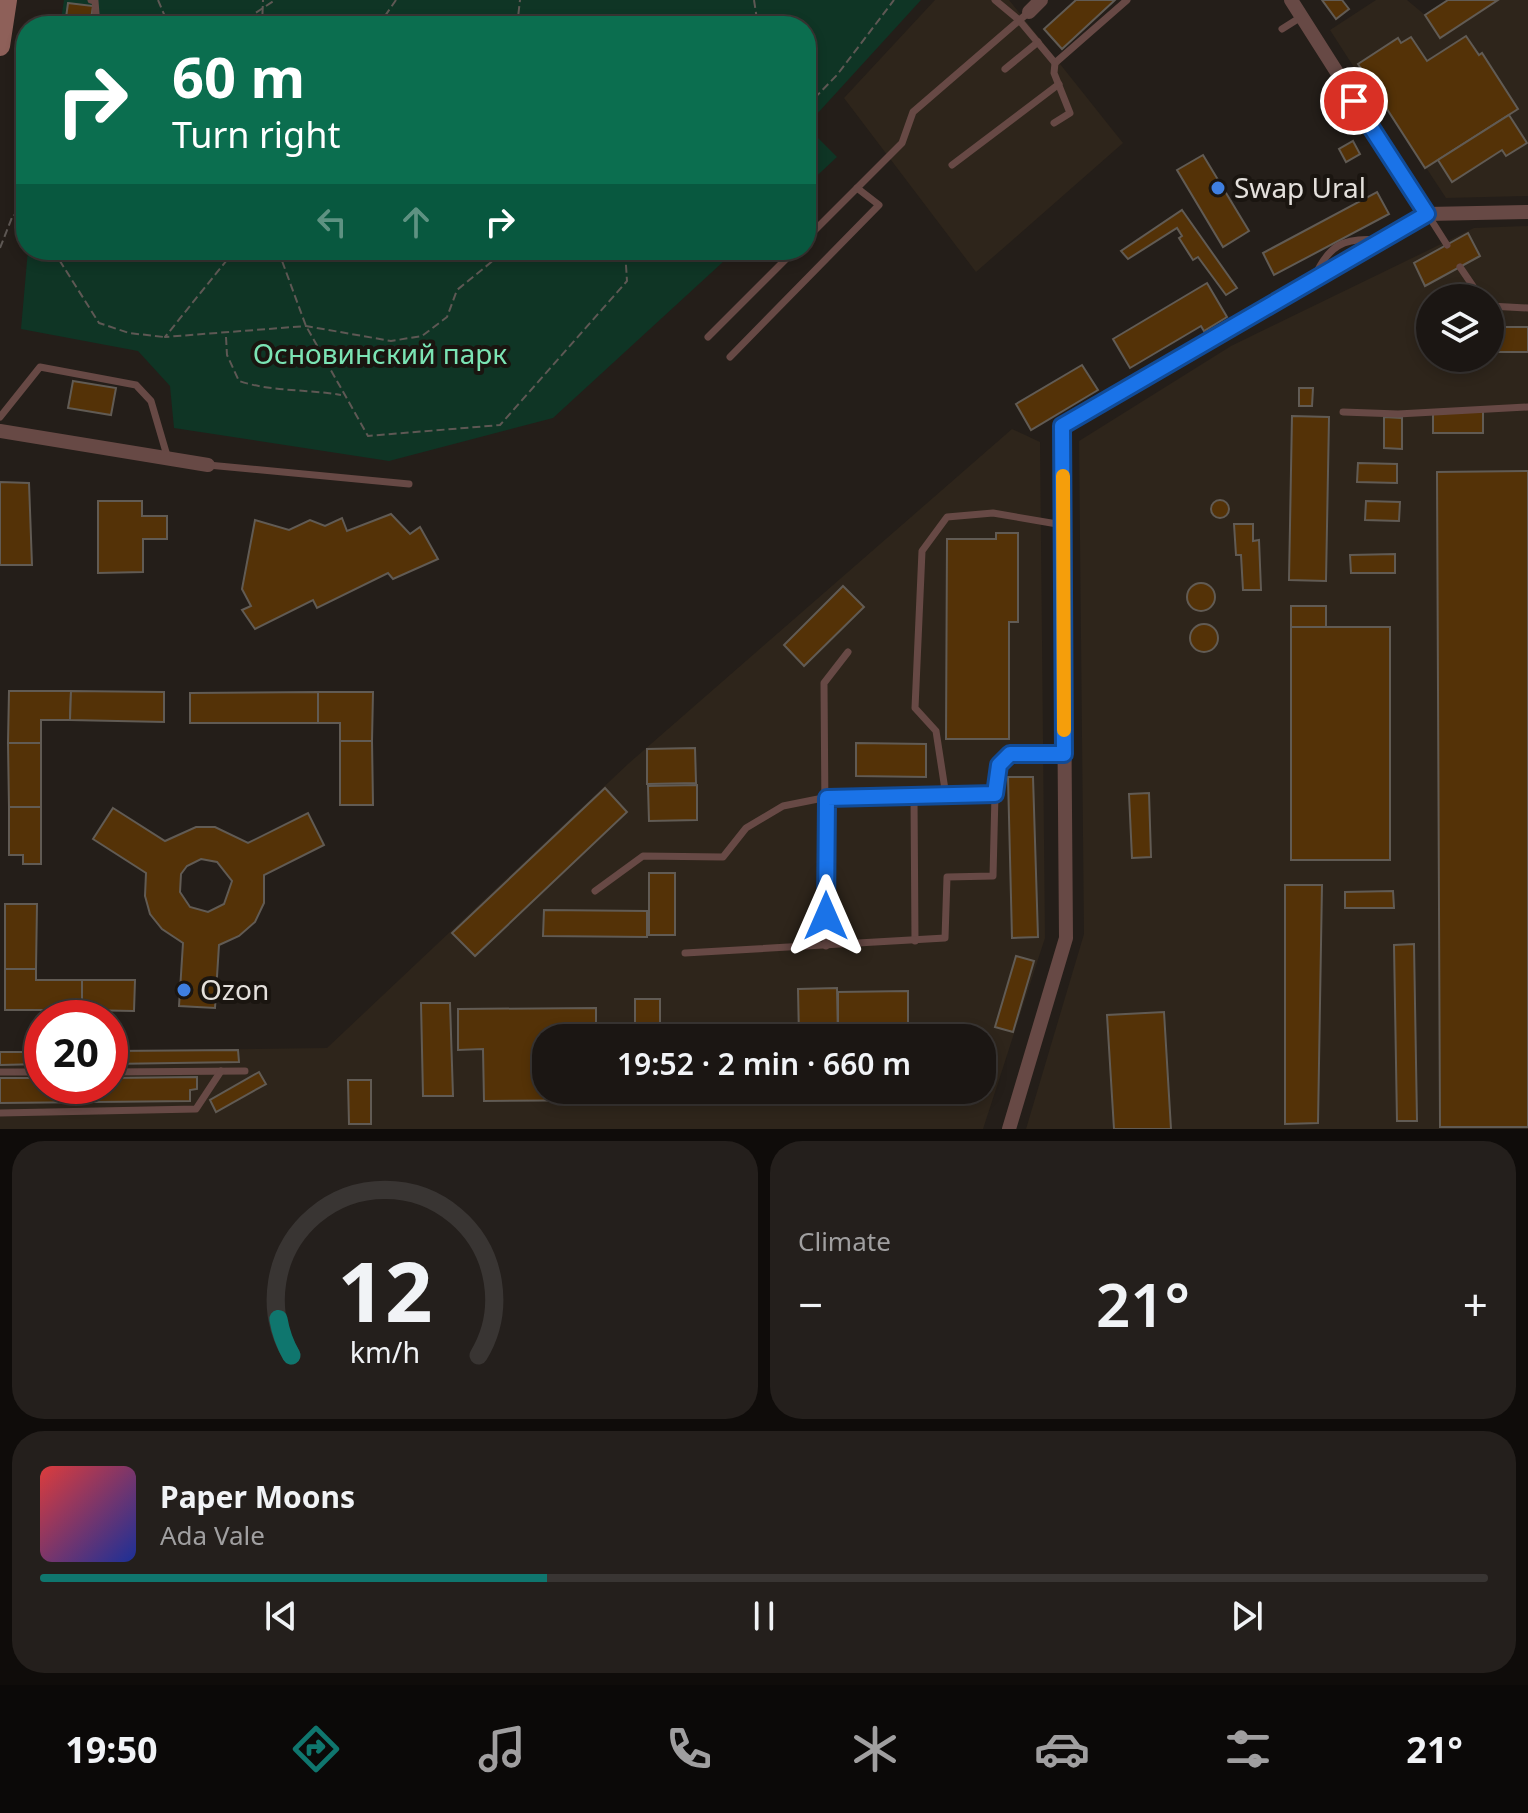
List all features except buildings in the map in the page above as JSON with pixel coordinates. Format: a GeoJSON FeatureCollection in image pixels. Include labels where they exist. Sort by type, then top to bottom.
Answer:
{"type":"FeatureCollection","features":[{"type":"Feature","properties":{"kind":"main road"},"geometry":{"type":"LineString","coordinates":[[0,46],[7,0]]}},
{"type":"Feature","properties":{"kind":"street"},"geometry":{"type":"LineString","coordinates":[[1024,16],[1041,0]]}},
{"type":"Feature","properties":{"kind":"street"},"geometry":{"type":"LineString","coordinates":[[1291,0],[1427,214]]}},
{"type":"Feature","properties":{"kind":"street"},"geometry":{"type":"LineString","coordinates":[[1009,1129],[1066,938],[1062,426],[1427,214],[1528,212]]}},
{"type":"Feature","properties":{"kind":"street"},"geometry":{"type":"LineString","coordinates":[[0,431],[208,465]]}},
{"type":"Feature","properties":{"kind":"lane"},"geometry":{"type":"LineString","coordinates":[[995,0],[1024,16],[1038,42],[1055,63],[1070,113],[1054,123]]}},
{"type":"Feature","properties":{"kind":"lane"},"geometry":{"type":"LineString","coordinates":[[1055,63],[1127,0]]}},
{"type":"Feature","properties":{"kind":"lane"},"geometry":{"type":"LineString","coordinates":[[816,229],[902,143],[913,112],[1024,16]]}},
{"type":"Feature","properties":{"kind":"lane"},"geometry":{"type":"LineString","coordinates":[[1282,29],[1301,17]]}},
{"type":"Feature","properties":{"kind":"lane"},"geometry":{"type":"LineString","coordinates":[[1005,69],[1038,42]]}},
{"type":"Feature","properties":{"kind":"lane"},"geometry":{"type":"LineString","coordinates":[[952,165],[1059,84]]}},
{"type":"Feature","properties":{"kind":"lane"},"geometry":{"type":"LineString","coordinates":[[730,357],[879,205],[857,188]]}},
{"type":"Feature","properties":{"kind":"lane"},"geometry":{"type":"LineString","coordinates":[[1427,214],[1447,245]]}},
{"type":"Feature","properties":{"kind":"lane"},"geometry":{"type":"LineString","coordinates":[[708,337],[785,260]]}},
{"type":"Feature","properties":{"kind":"lane"},"geometry":{"type":"LineString","coordinates":[[1460,267],[1472,284]]}},
{"type":"Feature","properties":{"kind":"lane"},"geometry":{"type":"LineString","coordinates":[[1504,307],[1528,308]]}},
{"type":"Feature","properties":{"kind":"lane"},"geometry":{"type":"LineString","coordinates":[[0,417],[40,367],[136,385],[151,401],[169,461]]}},
{"type":"Feature","properties":{"kind":"lane"},"geometry":{"type":"LineString","coordinates":[[1343,412],[1528,407]]}},
{"type":"Feature","properties":{"kind":"lane"},"geometry":{"type":"LineString","coordinates":[[208,465],[409,484]]}},
{"type":"Feature","properties":{"kind":"lane"},"geometry":{"type":"LineString","coordinates":[[946,796],[936,731],[915,708],[922,551],[947,517],[993,513],[1063,525]]}},
{"type":"Feature","properties":{"kind":"lane"},"geometry":{"type":"LineString","coordinates":[[826,946],[824,683],[848,652]]}},
{"type":"Feature","properties":{"kind":"lane"},"geometry":{"type":"LineString","coordinates":[[685,953],[945,938],[947,877],[993,876],[995,794],[999,765],[1010,754],[1064,754]]}},
{"type":"Feature","properties":{"kind":"lane"},"geometry":{"type":"LineString","coordinates":[[595,891],[643,856],[723,857],[746,828],[783,806],[827,798],[995,794]]}},
{"type":"Feature","properties":{"kind":"lane"},"geometry":{"type":"LineString","coordinates":[[914,797],[915,941]]}},
{"type":"Feature","properties":{"kind":"lane"},"geometry":{"type":"LineString","coordinates":[[0,1113],[196,1109],[221,1071]]}},
{"type":"Feature","properties":{"kind":"lane"},"geometry":{"type":"LineString","coordinates":[[128,1072],[245,1071]]}},
{"type":"Feature","properties":{"kind":"lane"},"geometry":{"type":"LineString","coordinates":[[0,1072],[24,1072]]}},
{"type":"Feature","properties":{"kind":"path"},"geometry":{"type":"LineString","coordinates":[[262,16],[263,0]]}},
{"type":"Feature","properties":{"kind":"path"},"geometry":{"type":"LineString","coordinates":[[250,16],[275,0]]}},
{"type":"Feature","properties":{"kind":"path"},"geometry":{"type":"LineString","coordinates":[[816,97],[837,75],[894,0]]}},
{"type":"Feature","properties":{"kind":"path"},"geometry":{"type":"LineString","coordinates":[[0,248],[13,215],[16,215]]}},
{"type":"Feature","properties":{"kind":"path"},"geometry":{"type":"LineString","coordinates":[[59,260],[99,323],[129,333],[165,337],[226,335],[306,326],[391,341],[422,336],[447,317],[457,290],[494,260]]}},
{"type":"Feature","properties":{"kind":"path"},"geometry":{"type":"LineString","coordinates":[[165,337],[227,260]]}},
{"type":"Feature","properties":{"kind":"path"},"geometry":{"type":"LineString","coordinates":[[282,260],[306,326],[342,395],[368,436],[500,425],[627,281],[626,260]]}},
{"type":"Feature","properties":{"kind":"path"},"geometry":{"type":"LineString","coordinates":[[226,335],[227,355],[239,381],[263,389],[313,390],[342,395]]}},
{"type":"Feature","properties":{"kind":"shaded area"},"geometry":{"type":"Polygon","coordinates":[[[935,0],[1009,0],[1123,143],[976,272],[844,98],[935,0]]]}},
{"type":"Feature","properties":{"kind":"shaded area"},"geometry":{"type":"Polygon","coordinates":[[[1376,0],[1407,0],[1425,15],[1448,0],[1528,0],[1528,196],[1446,198],[1362,70],[1357,72],[1330,30],[1376,0]]]}},
{"type":"Feature","properties":{"kind":"shaded area"},"geometry":{"type":"Polygon","coordinates":[[[1528,226],[1528,1129],[1026,1129],[1084,934],[1079,441],[1231,346],[1474,228],[1528,226]]]}},
{"type":"Feature","properties":{"kind":"shaded area"},"geometry":{"type":"Polygon","coordinates":[[[1012,429],[1040,442],[1045,938],[996,1089],[996,1024],[532,1024],[532,1104],[991,1104],[983,1129],[0,1129],[0,1052],[24,1051],[24,1104],[128,1104],[128,1051],[327,1048],[628,764],[1012,429]]]}},
{"type":"Feature","properties":{"kind":"green space"},"geometry":{"type":"Polygon","coordinates":[[[64,0],[921,0],[816,115],[816,16],[62,16],[64,0]]]}},
{"type":"Feature","properties":{"kind":"green space"},"geometry":{"type":"Polygon","coordinates":[[[816,136],[837,157],[816,177],[816,136]]]}},
{"type":"Feature","properties":{"kind":"green space","name":"Основинский парк"},"geometry":{"type":"Polygon","coordinates":[[[27,260],[725,260],[553,418],[389,461],[174,428],[170,386],[138,351],[21,329],[27,260]]]}},
{"type":"Feature","properties":{"kind":"slow traffic"},"geometry":{"type":"LineString","coordinates":[[1063,476],[1064,730]]}},
{"type":"Feature","properties":{"kind":"place","name":"Swap Ural"},"geometry":{"type":"Point","coordinates":[1218,188]}},
{"type":"Feature","properties":{"kind":"place","name":"Ozon"},"geometry":{"type":"Point","coordinates":[184,990]}},
{"type":"Feature","properties":{"kind":"route"},"geometry":{"type":"LineString","coordinates":[[826,916],[827,798],[995,794],[999,765],[1010,754],[1064,754],[1062,426],[1427,214],[1354,101]]}}]}
